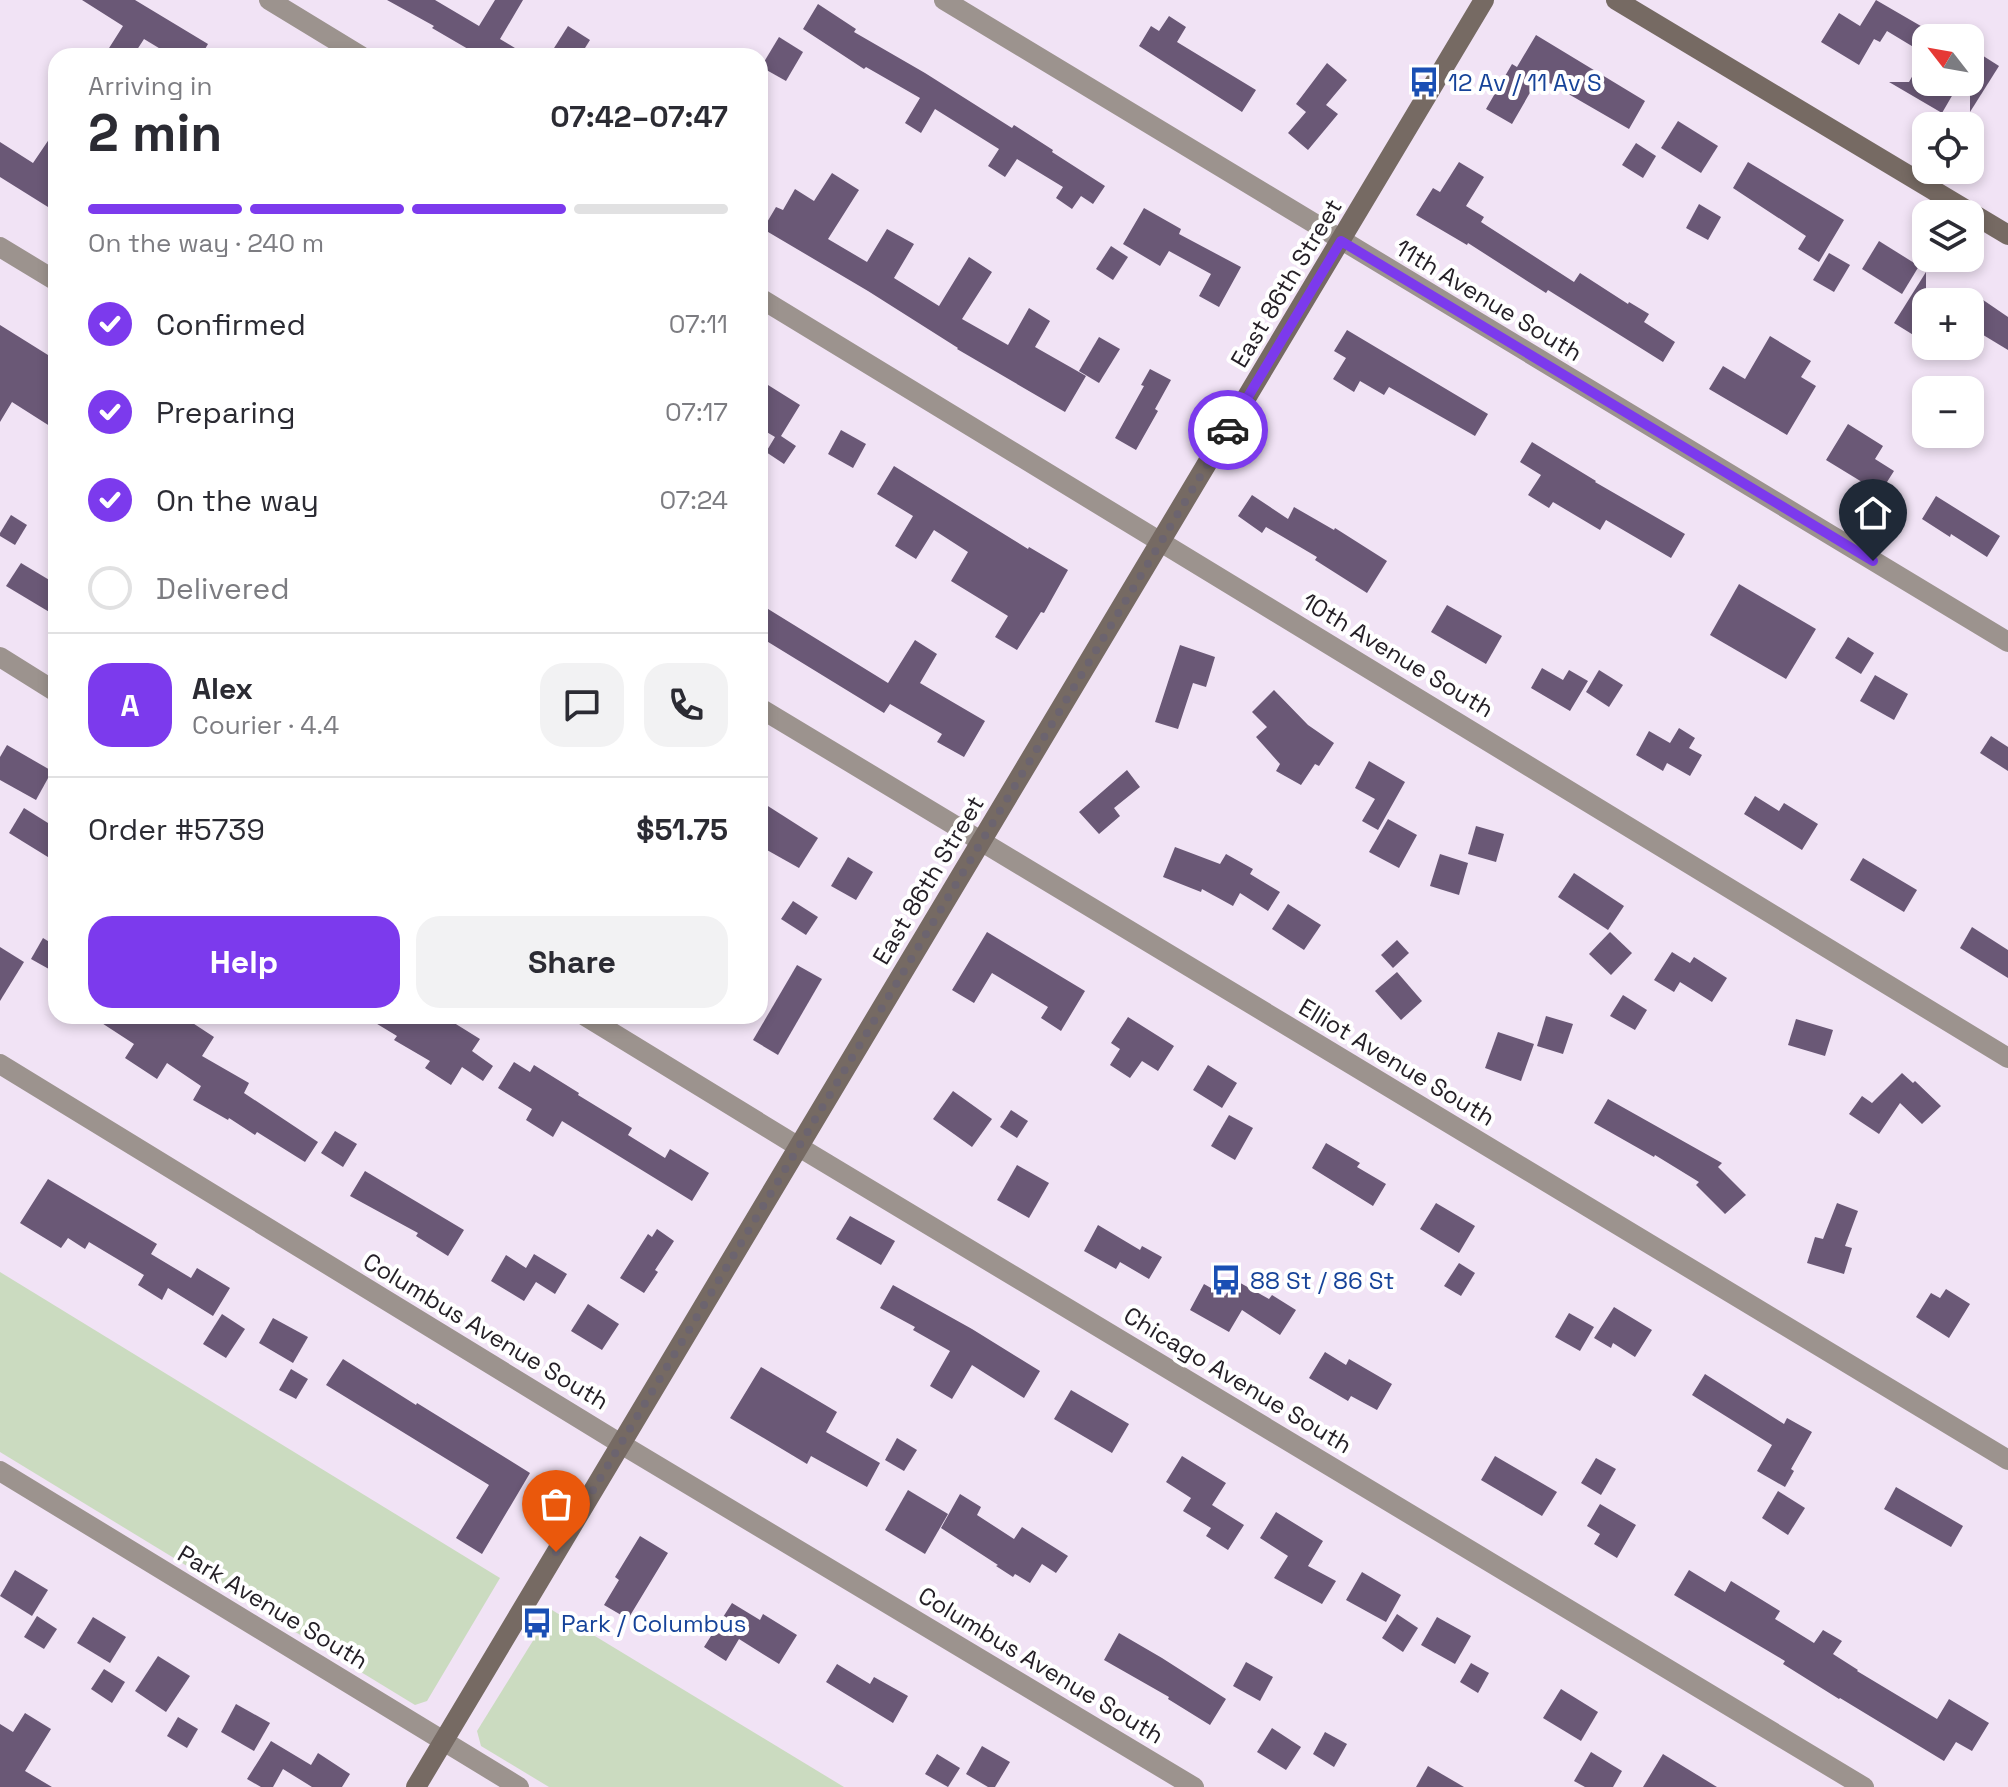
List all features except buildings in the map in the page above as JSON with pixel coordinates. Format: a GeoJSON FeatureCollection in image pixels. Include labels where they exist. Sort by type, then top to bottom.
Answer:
{"type":"FeatureCollection","features":[{"type":"Feature","properties":{"kind":"street"},"geometry":{"type":"LineString","coordinates":[[269,0],[348,48]]}},
{"type":"Feature","properties":{"kind":"street","name":"11th Avenue South"},"geometry":{"type":"LineString","coordinates":[[944,0],[2008,642]]}},
{"type":"Feature","properties":{"kind":"street","name":"East 86th Street"},"geometry":{"type":"LineString","coordinates":[[416,1787],[1484,0]]}},
{"type":"Feature","properties":{"kind":"street"},"geometry":{"type":"LineString","coordinates":[[1616,0],[2008,235]]}},
{"type":"Feature","properties":{"kind":"street"},"geometry":{"type":"LineString","coordinates":[[0,247],[48,276]]}},
{"type":"Feature","properties":{"kind":"street","name":"10th Avenue South"},"geometry":{"type":"LineString","coordinates":[[768,303],[2008,1058]]}},
{"type":"Feature","properties":{"kind":"street"},"geometry":{"type":"LineString","coordinates":[[0,657],[48,687]]}},
{"type":"Feature","properties":{"kind":"street","name":"Elliot Avenue South"},"geometry":{"type":"LineString","coordinates":[[768,713],[2008,1460]]}},
{"type":"Feature","properties":{"kind":"street","name":"Chicago Avenue South"},"geometry":{"type":"LineString","coordinates":[[598,1024],[1864,1787]]}},
{"type":"Feature","properties":{"kind":"street","name":"Columbus Avenue South"},"geometry":{"type":"LineString","coordinates":[[0,1064],[621,1444],[1194,1787]]}},
{"type":"Feature","properties":{"kind":"street","name":"Park Avenue South"},"geometry":{"type":"LineString","coordinates":[[0,1471],[519,1787]]}},
{"type":"Feature","properties":{"kind":"green space"},"geometry":{"type":"Polygon","coordinates":[[[0,1272],[500,1578],[427,1701],[415,1705],[0,1452],[0,1272]]]}},
{"type":"Feature","properties":{"kind":"green space"},"geometry":{"type":"Polygon","coordinates":[[[552,1610],[844,1787],[549,1787],[481,1746],[477,1731],[552,1610]]]}},
{"type":"Feature","properties":{"kind":"way so far"},"geometry":{"type":"LineString","coordinates":[[556,1552],[1228,430]]}},
{"type":"Feature","properties":{"kind":"place","name":"12 Av / 11 Av S"},"geometry":{"type":"Point","coordinates":[1424,82]}},
{"type":"Feature","properties":{"kind":"place","name":"88 St / 86 St"},"geometry":{"type":"Point","coordinates":[1226,1280]}},
{"type":"Feature","properties":{"kind":"place","name":"Park / Columbus"},"geometry":{"type":"Point","coordinates":[537,1623]}},
{"type":"Feature","properties":{"kind":"route"},"geometry":{"type":"LineString","coordinates":[[1228,430],[1341,241],[1873,561]]}}]}
